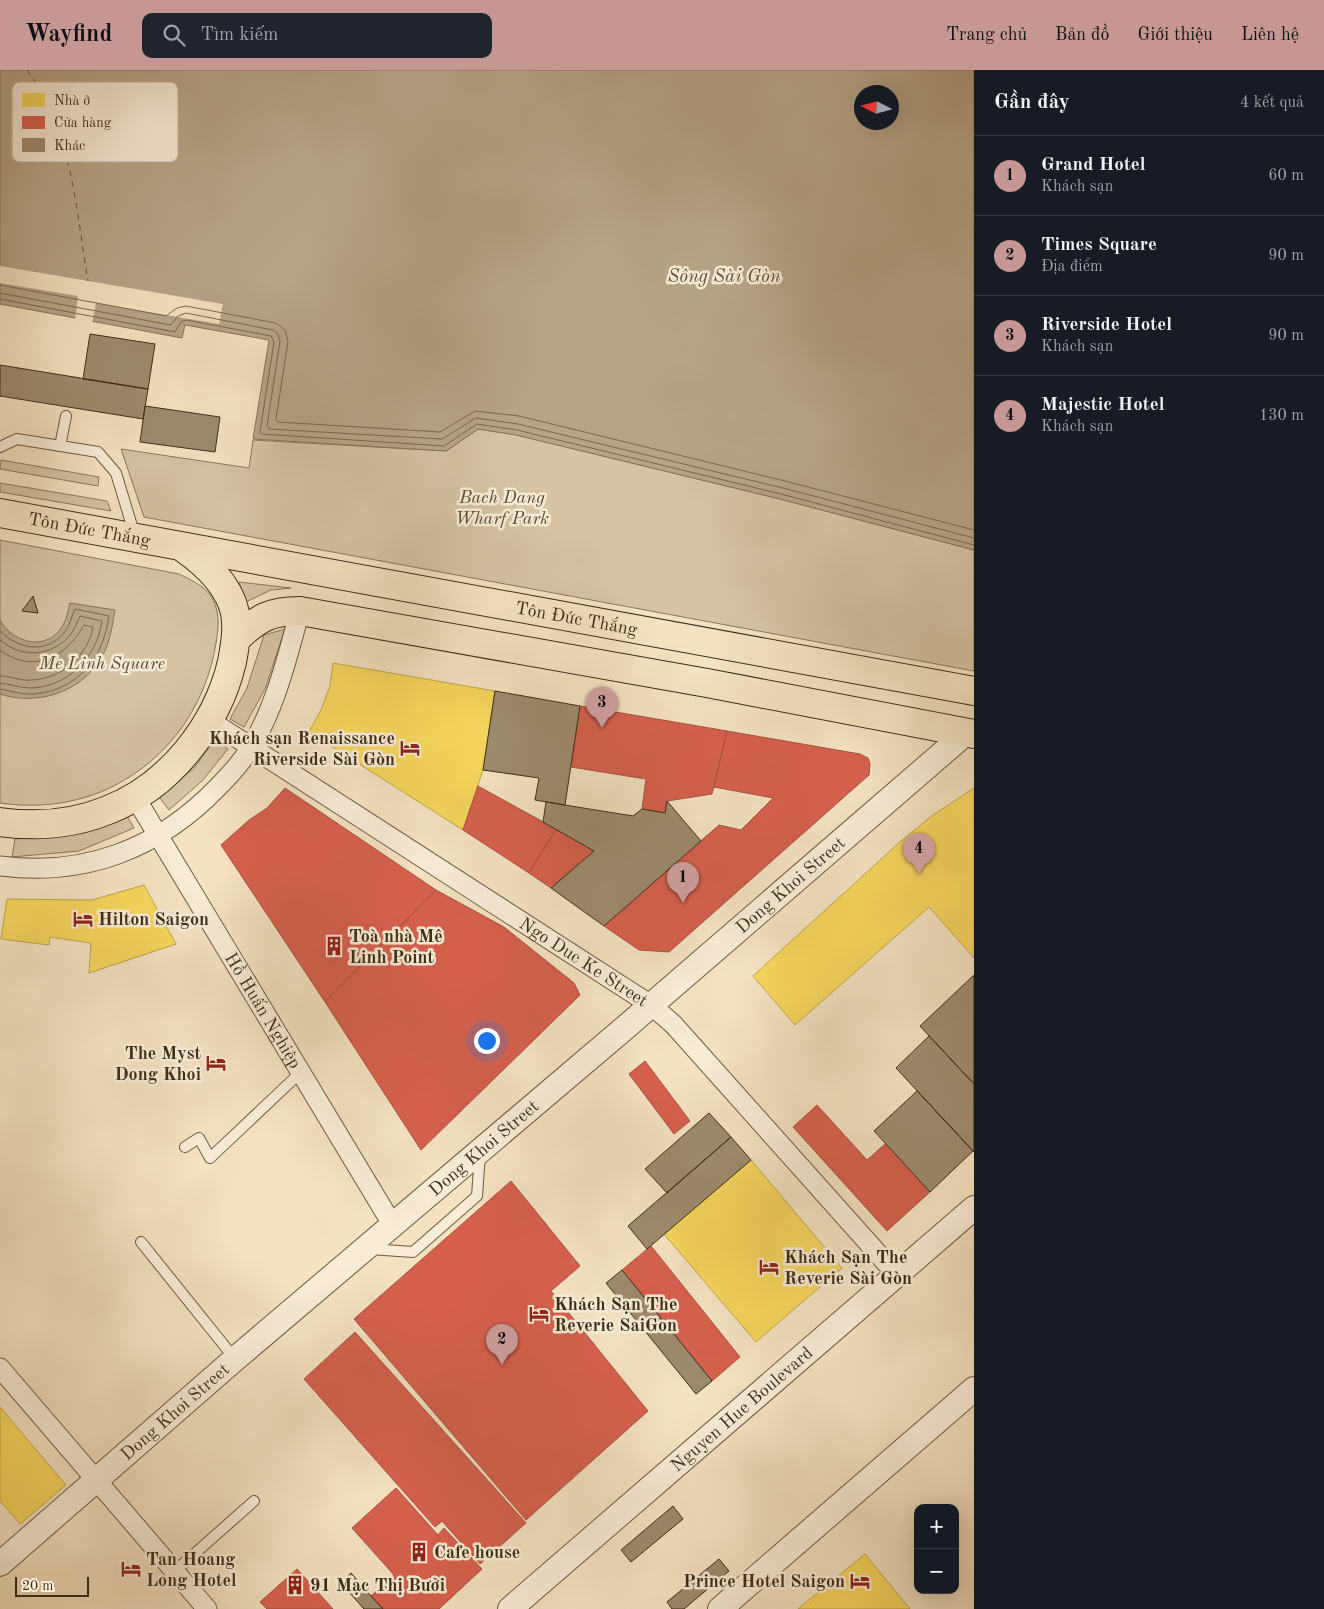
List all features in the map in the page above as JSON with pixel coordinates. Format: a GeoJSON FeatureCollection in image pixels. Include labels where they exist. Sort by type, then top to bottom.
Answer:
{"type":"FeatureCollection","features":[{"type":"Feature","properties":{"kind":"main road","name":"Tôn Đức Thắng"},"geometry":{"type":"LineString","coordinates":[[0,513],[178,545]]}},
{"type":"Feature","properties":{"kind":"main road"},"geometry":{"type":"LineString","coordinates":[[0,822],[21,825],[55,823],[84,818],[108,810],[135,796],[162,776],[189,748],[210,720],[222,694],[237,638],[235,612],[221,582],[200,560],[178,545]]}},
{"type":"Feature","properties":{"kind":"main road","name":"Tôn Ðức Thắng"},"geometry":{"type":"LineString","coordinates":[[178,545],[974,691]]}},
{"type":"Feature","properties":{"kind":"main road"},"geometry":{"type":"LineString","coordinates":[[237,638],[255,621],[278,611],[300,611],[707,683],[970,733]]}},
{"type":"Feature","properties":{"kind":"street"},"geometry":{"type":"LineString","coordinates":[[0,866],[24,869],[60,867],[126,852],[159,836],[199,807],[229,776],[251,747],[275,693],[300,611]]}},
{"type":"Feature","properties":{"kind":"street","name":"Ngo Duc Ke Street"},"geometry":{"type":"LineString","coordinates":[[210,720],[651,1005],[680,1032],[897,1275]]}},
{"type":"Feature","properties":{"kind":"street","name":"Dong Khoi Street"},"geometry":{"type":"LineString","coordinates":[[0,1564],[235,1358],[970,733]]}},
{"type":"Feature","properties":{"kind":"street","name":"Hồ Huấn Nghiệp"},"geometry":{"type":"LineString","coordinates":[[135,796],[392,1224]]}},
{"type":"Feature","properties":{"kind":"street","name":"Nguyen Hue Boulevard"},"geometry":{"type":"LineString","coordinates":[[510,1609],[974,1208]]}},
{"type":"Feature","properties":{"kind":"street"},"geometry":{"type":"LineString","coordinates":[[0,1368],[207,1609]]}},
{"type":"Feature","properties":{"kind":"street"},"geometry":{"type":"LineString","coordinates":[[720,1609],[974,1389]]}},
{"type":"Feature","properties":{"kind":"lane"},"geometry":{"type":"LineString","coordinates":[[60,446],[66,416]]}},
{"type":"Feature","properties":{"kind":"lane"},"geometry":{"type":"LineString","coordinates":[[0,446],[17,439],[98,452],[116,473],[136,537]]}},
{"type":"Feature","properties":{"kind":"lane"},"geometry":{"type":"LineString","coordinates":[[185,1147],[199,1138],[210,1158],[301,1072]]}},
{"type":"Feature","properties":{"kind":"lane"},"geometry":{"type":"LineString","coordinates":[[364,1249],[413,1252],[477,1196],[481,1149]]}},
{"type":"Feature","properties":{"kind":"lane"},"geometry":{"type":"LineString","coordinates":[[142,1242],[235,1358]]}},
{"type":"Feature","properties":{"kind":"lane"},"geometry":{"type":"LineString","coordinates":[[175,1572],[254,1501]]}},
{"type":"Feature","properties":{"kind":"green space","name":"Bach Dang Wharf Park"},"geometry":{"type":"Polygon","coordinates":[[[478,429],[517,435],[780,499],[974,550],[974,671],[144,517],[121,449],[249,468],[253,440],[446,451],[478,429]]]}},
{"type":"Feature","properties":{"kind":"green space"},"geometry":{"type":"Polygon","coordinates":[[[1,460],[99,477],[98,486],[0,469],[1,460]]]}},
{"type":"Feature","properties":{"kind":"green space"},"geometry":{"type":"Polygon","coordinates":[[[0,483],[107,501],[111,511],[0,492],[0,483]]]}},
{"type":"Feature","properties":{"kind":"green space","name":"Me Linh Square"},"geometry":{"type":"Polygon","coordinates":[[[0,540],[179,574],[204,588],[216,606],[218,630],[211,664],[205,685],[185,723],[172,741],[140,770],[121,782],[93,795],[47,805],[0,803],[0,540]]]}},
{"type":"Feature","properties":{"kind":"green space"},"geometry":{"type":"Polygon","coordinates":[[[239,582],[291,588],[271,590],[244,603],[239,582]]]}},
{"type":"Feature","properties":{"kind":"green space"},"geometry":{"type":"Polygon","coordinates":[[[285,629],[265,689],[244,727],[230,719],[247,688],[264,635],[285,629]]]}},
{"type":"Feature","properties":{"kind":"green space"},"geometry":{"type":"Polygon","coordinates":[[[215,739],[228,749],[202,781],[169,810],[159,797],[194,768],[215,739]]]}},
{"type":"Feature","properties":{"kind":"green space"},"geometry":{"type":"Polygon","coordinates":[[[126,814],[134,828],[79,851],[12,857],[15,839],[77,834],[126,814]]]}},
{"type":"Feature","properties":{"kind":"water","name":"Sông Sài Gòn"},"geometry":{"type":"Polygon","coordinates":[[[0,70],[974,70],[974,550],[780,499],[516,435],[478,429],[446,451],[253,439],[269,340],[185,325],[182,338],[0,304],[0,70]]]}},
{"type":"Feature","properties":{"kind":"water"},"geometry":{"type":"Polygon","coordinates":[[[70,603],[115,610],[107,647],[92,670],[70,688],[56,694],[28,698],[0,694],[0,620],[13,635],[31,642],[40,642],[57,634],[63,625],[70,603]]]}},
{"type":"Feature","properties":{"kind":"pier"},"geometry":{"type":"Polygon","coordinates":[[[0,266],[223,304],[219,324],[96,303],[92,324],[75,320],[78,296],[0,283],[0,266]]]}},
{"type":"Feature","properties":{"kind":"building: Nhà ở","name":"Khách sạn Renaissance Riverside Sài Gòn"},"geometry":{"type":"Polygon","coordinates":[[[333,663],[495,691],[483,770],[463,830],[309,732],[321,710],[330,686],[333,663]]]}},
{"type":"Feature","properties":{"kind":"building: Nhà ở"},"geometry":{"type":"Polygon","coordinates":[[[974,788],[974,958],[929,907],[795,1025],[753,976],[901,841],[933,815],[974,788]]]}},
{"type":"Feature","properties":{"kind":"building: Nhà ở","name":"Hilton Saigon"},"geometry":{"type":"Polygon","coordinates":[[[144,885],[176,944],[89,973],[91,943],[50,937],[49,945],[1,939],[7,899],[92,900],[144,885]]]}},
{"type":"Feature","properties":{"kind":"building: Nhà ở"},"geometry":{"type":"Polygon","coordinates":[[[751,1160],[842,1268],[756,1342],[664,1234],[751,1160]]]}},
{"type":"Feature","properties":{"kind":"building: Nhà ở"},"geometry":{"type":"Polygon","coordinates":[[[0,1407],[66,1485],[20,1524],[0,1501],[0,1407]]]}},
{"type":"Feature","properties":{"kind":"building: Nhà ở","name":"Prince Hotel Saigon"},"geometry":{"type":"Polygon","coordinates":[[[865,1554],[910,1609],[798,1609],[865,1554]]]}},
{"type":"Feature","properties":{"kind":"building: Cửa hàng"},"geometry":{"type":"Polygon","coordinates":[[[580,706],[727,731],[712,794],[667,801],[665,813],[642,809],[646,779],[571,767],[580,706]]]}},
{"type":"Feature","properties":{"kind":"building: Cửa hàng"},"geometry":{"type":"Polygon","coordinates":[[[727,731],[860,754],[868,758],[870,764],[869,775],[669,952],[639,950],[604,926],[719,825],[741,830],[773,798],[714,787],[727,731]]]}},
{"type":"Feature","properties":{"kind":"building: Cửa hàng"},"geometry":{"type":"Polygon","coordinates":[[[478,786],[556,829],[529,873],[463,830],[478,786]]]}},
{"type":"Feature","properties":{"kind":"building: Cửa hàng","name":"Toà nhà Mê Linh Point"},"geometry":{"type":"Polygon","coordinates":[[[285,788],[436,890],[325,1002],[221,845],[249,820],[267,808],[285,788]]]}},
{"type":"Feature","properties":{"kind":"building: Cửa hàng"},"geometry":{"type":"Polygon","coordinates":[[[556,829],[594,851],[551,888],[529,873],[556,829]]]}},
{"type":"Feature","properties":{"kind":"building: Cửa hàng"},"geometry":{"type":"Polygon","coordinates":[[[436,890],[504,927],[574,983],[580,995],[421,1150],[325,1002],[436,890]]]}},
{"type":"Feature","properties":{"kind":"building: Cửa hàng"},"geometry":{"type":"Polygon","coordinates":[[[645,1061],[690,1121],[674,1134],[629,1074],[645,1061]]]}},
{"type":"Feature","properties":{"kind":"building: Cửa hàng"},"geometry":{"type":"Polygon","coordinates":[[[817,1105],[867,1160],[886,1143],[930,1192],[887,1231],[793,1127],[817,1105]]]}},
{"type":"Feature","properties":{"kind":"building: Cửa hàng"},"geometry":{"type":"Polygon","coordinates":[[[511,1181],[580,1266],[551,1291],[648,1411],[526,1520],[354,1319],[511,1181]]]}},
{"type":"Feature","properties":{"kind":"building: Cửa hàng"},"geometry":{"type":"Polygon","coordinates":[[[651,1246],[740,1357],[712,1381],[622,1270],[651,1246]]]}},
{"type":"Feature","properties":{"kind":"building: Cửa hàng"},"geometry":{"type":"Polygon","coordinates":[[[355,1332],[526,1523],[480,1564],[442,1521],[435,1527],[304,1379],[355,1332]]]}},
{"type":"Feature","properties":{"kind":"building: Cửa hàng","name":"Cafe house"},"geometry":{"type":"Polygon","coordinates":[[[396,1488],[438,1535],[444,1528],[482,1569],[439,1609],[383,1609],[371,1596],[394,1575],[352,1528],[396,1488]]]}},
{"type":"Feature","properties":{"kind":"building: Cửa hàng","name":"91 Mạc Thị Bưởi"},"geometry":{"type":"Polygon","coordinates":[[[297,1569],[333,1609],[267,1609],[260,1602],[297,1569]]]}},
{"type":"Feature","properties":{"kind":"building: Khác"},"geometry":{"type":"Polygon","coordinates":[[[90,334],[155,344],[148,389],[83,379],[90,334]]]}},
{"type":"Feature","properties":{"kind":"building: Khác"},"geometry":{"type":"Polygon","coordinates":[[[0,365],[148,389],[143,419],[0,396],[0,365]]]}},
{"type":"Feature","properties":{"kind":"building: Khác"},"geometry":{"type":"Polygon","coordinates":[[[145,406],[220,417],[215,452],[140,442],[145,406]]]}},
{"type":"Feature","properties":{"kind":"building: Khác"},"geometry":{"type":"Polygon","coordinates":[[[33,596],[38,613],[22,611],[33,596]]]}},
{"type":"Feature","properties":{"kind":"building: Khác"},"geometry":{"type":"Polygon","coordinates":[[[495,691],[580,706],[565,805],[535,800],[539,778],[483,770],[495,691]]]}},
{"type":"Feature","properties":{"kind":"building: Khác"},"geometry":{"type":"Polygon","coordinates":[[[667,801],[701,841],[604,926],[551,888],[594,851],[543,822],[546,802],[633,816],[642,809],[665,813],[667,801]]]}},
{"type":"Feature","properties":{"kind":"building: Khác"},"geometry":{"type":"Polygon","coordinates":[[[974,975],[974,1084],[920,1026],[974,975]]]}},
{"type":"Feature","properties":{"kind":"building: Khác"},"geometry":{"type":"Polygon","coordinates":[[[929,1036],[974,1084],[974,1152],[896,1068],[929,1036]]]}},
{"type":"Feature","properties":{"kind":"building: Khác"},"geometry":{"type":"Polygon","coordinates":[[[917,1091],[973,1151],[930,1192],[874,1131],[917,1091]]]}},
{"type":"Feature","properties":{"kind":"building: Khác"},"geometry":{"type":"Polygon","coordinates":[[[709,1113],[731,1137],[667,1193],[645,1169],[709,1113]]]}},
{"type":"Feature","properties":{"kind":"building: Khác"},"geometry":{"type":"Polygon","coordinates":[[[731,1137],[751,1160],[647,1249],[628,1226],[731,1137]]]}},
{"type":"Feature","properties":{"kind":"building: Khác"},"geometry":{"type":"Polygon","coordinates":[[[622,1270],[712,1381],[696,1394],[606,1283],[622,1270]]]}},
{"type":"Feature","properties":{"kind":"building: Khác"},"geometry":{"type":"Polygon","coordinates":[[[673,1506],[683,1519],[631,1562],[621,1550],[673,1506]]]}},
{"type":"Feature","properties":{"kind":"building: Khác"},"geometry":{"type":"Polygon","coordinates":[[[719,1559],[729,1571],[684,1609],[672,1609],[667,1602],[719,1559]]]}},
{"type":"Feature","properties":{"kind":"building: Khác"},"geometry":{"type":"Polygon","coordinates":[[[351,1573],[383,1609],[364,1609],[341,1583],[351,1573]]]}},
{"type":"Feature","properties":{"kind":"ferry route"},"geometry":{"type":"LineString","coordinates":[[27,70],[35,82]]}},
{"type":"Feature","properties":{"kind":"ferry route"},"geometry":{"type":"LineString","coordinates":[[68,162],[88,281]]}},
{"type":"Feature","properties":{"kind":"place","name":"Riverside Hotel"},"geometry":{"type":"Point","coordinates":[602,728]}},
{"type":"Feature","properties":{"kind":"place","name":"Khách sạn Renaissance Riverside Sài Gòn"},"geometry":{"type":"Point","coordinates":[410,748]}},
{"type":"Feature","properties":{"kind":"place","name":"Majestic Hotel"},"geometry":{"type":"Point","coordinates":[919,874]}},
{"type":"Feature","properties":{"kind":"place","name":"Grand Hotel"},"geometry":{"type":"Point","coordinates":[683,903]}},
{"type":"Feature","properties":{"kind":"place","name":"Hilton Saigon"},"geometry":{"type":"Point","coordinates":[83,919]}},
{"type":"Feature","properties":{"kind":"place","name":"Toà nhà Mê Linh Point"},"geometry":{"type":"Point","coordinates":[334,946]}},
{"type":"Feature","properties":{"kind":"place","name":"The Myst Dong Khoi"},"geometry":{"type":"Point","coordinates":[216,1063]}},
{"type":"Feature","properties":{"kind":"place","name":"Khách Sạn The Reverie Sài Gòn"},"geometry":{"type":"Point","coordinates":[769,1267]}},
{"type":"Feature","properties":{"kind":"place","name":"Khách Sạn The Reverie SaiGon"},"geometry":{"type":"Point","coordinates":[539,1314]}},
{"type":"Feature","properties":{"kind":"place","name":"Times Square"},"geometry":{"type":"Point","coordinates":[502,1365]}},
{"type":"Feature","properties":{"kind":"place","name":"Cafe house"},"geometry":{"type":"Point","coordinates":[419,1552]}},
{"type":"Feature","properties":{"kind":"place","name":"Tan Hoang Long Hotel"},"geometry":{"type":"Point","coordinates":[131,1569]}},
{"type":"Feature","properties":{"kind":"place","name":"Prince Hotel Saigon"},"geometry":{"type":"Point","coordinates":[860,1581]}},
{"type":"Feature","properties":{"kind":"place","name":"91 Mạc Thị Bưởi"},"geometry":{"type":"Point","coordinates":[295,1585]}}]}
